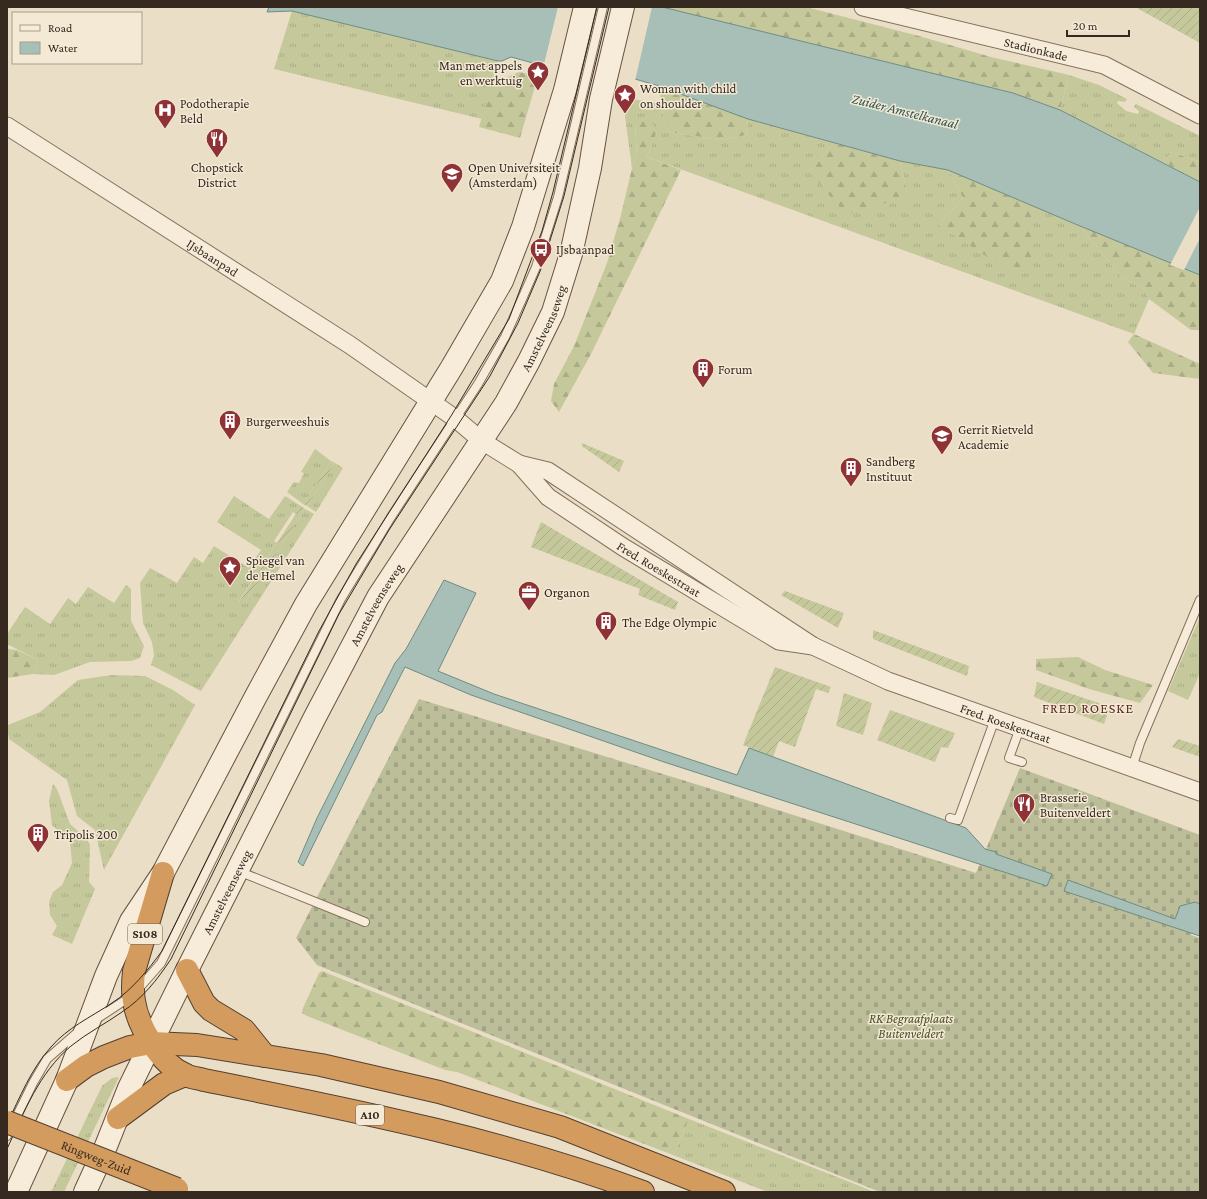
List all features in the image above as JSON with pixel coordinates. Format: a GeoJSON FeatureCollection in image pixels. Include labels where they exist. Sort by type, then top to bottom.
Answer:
{"type":"FeatureCollection","features":[{"type":"Feature","properties":{"kind":"highway","name":"S108"},"geometry":{"type":"LineString","coordinates":[[151,1043],[142,1025],[134,1003],[134,971],[163,873]]}},
{"type":"Feature","properties":{"kind":"highway"},"geometry":{"type":"LineString","coordinates":[[187,970],[204,1003],[211,1010],[244,1030],[265,1056]]}},
{"type":"Feature","properties":{"kind":"highway"},"geometry":{"type":"LineString","coordinates":[[67,1080],[86,1066],[104,1057],[130,1047],[151,1043],[197,1045],[321,1065],[439,1092],[560,1127],[724,1192]]}},
{"type":"Feature","properties":{"kind":"highway","name":"A10"},"geometry":{"type":"LineString","coordinates":[[151,1043],[165,1061],[185,1075],[409,1124],[514,1149],[643,1192]]}},
{"type":"Feature","properties":{"kind":"highway"},"geometry":{"type":"LineString","coordinates":[[118,1118],[164,1084],[185,1075]]}},
{"type":"Feature","properties":{"kind":"highway","name":"Ringweg-Zuid"},"geometry":{"type":"LineString","coordinates":[[7,1122],[181,1190]]}},
{"type":"Feature","properties":{"kind":"main road","name":"Amstelveenseweg"},"geometry":{"type":"LineString","coordinates":[[85,1192],[118,1118],[129,1088],[151,1043],[378,597],[482,441],[514,390],[553,312],[571,254],[590,168],[583,94],[585,7]]}},
{"type":"Feature","properties":{"kind":"main road","name":"Amstelveenseweg"},"geometry":{"type":"LineString","coordinates":[[16,1192],[67,1080],[106,976],[131,921],[163,873],[306,604],[431,402],[502,280],[523,227],[624,7]]}},
{"type":"Feature","properties":{"kind":"street","name":"Stadionkade"},"geometry":{"type":"LineString","coordinates":[[863,7],[1104,65],[1200,115]]}},
{"type":"Feature","properties":{"kind":"street","name":"IJsbaanpad"},"geometry":{"type":"LineString","coordinates":[[7,126],[350,345],[456,419]]}},
{"type":"Feature","properties":{"kind":"street","name":"Fred. Roeskestraat"},"geometry":{"type":"LineString","coordinates":[[456,419],[482,441],[520,464],[548,471],[813,646],[888,681],[1200,792]]}},
{"type":"Feature","properties":{"kind":"lane","name":"Amstelveenseweg"},"geometry":{"type":"LineString","coordinates":[[7,1136],[33,1083],[47,1059],[62,1044],[133,995],[161,963],[341,599],[391,517],[456,419],[505,337],[536,267],[558,197],[603,7]]}},
{"type":"Feature","properties":{"kind":"lane"},"geometry":{"type":"LineString","coordinates":[[1132,768],[1140,743],[1200,600]]}},
{"type":"Feature","properties":{"kind":"lane"},"geometry":{"type":"LineString","coordinates":[[950,818],[958,820],[995,719]]}},
{"type":"Feature","properties":{"kind":"lane"},"geometry":{"type":"LineString","coordinates":[[1020,728],[1009,758],[1022,762]]}},
{"type":"Feature","properties":{"kind":"lane"},"geometry":{"type":"LineString","coordinates":[[238,870],[365,922]]}},
{"type":"Feature","properties":{"kind":"green space"},"geometry":{"type":"Polygon","coordinates":[[[662,7],[806,7],[919,36],[991,57],[1069,75],[1060,110],[1013,93],[662,7]]]}},
{"type":"Feature","properties":{"kind":"green space"},"geometry":{"type":"Polygon","coordinates":[[[1135,7],[1200,7],[1200,43],[1135,7]]]}},
{"type":"Feature","properties":{"kind":"green space"},"geometry":{"type":"Polygon","coordinates":[[[292,11],[498,61],[482,119],[274,69],[292,11]]]}},
{"type":"Feature","properties":{"kind":"green space"},"geometry":{"type":"Polygon","coordinates":[[[519,72],[538,76],[520,138],[479,127],[491,85],[519,72]]]}},
{"type":"Feature","properties":{"kind":"green space"},"geometry":{"type":"Polygon","coordinates":[[[1069,75],[1099,85],[1127,99],[1125,102],[1118,101],[1117,103],[1126,111],[1138,114],[1139,111],[1134,107],[1136,104],[1200,136],[1200,162],[1171,152],[1164,163],[1060,110],[1069,75]]]}},
{"type":"Feature","properties":{"kind":"green space"},"geometry":{"type":"Polygon","coordinates":[[[659,86],[748,119],[746,135],[720,140],[670,132],[663,116],[659,86]]]}},
{"type":"Feature","properties":{"kind":"green space"},"geometry":{"type":"Polygon","coordinates":[[[632,99],[661,104],[663,116],[670,132],[720,140],[746,135],[748,119],[834,143],[809,172],[908,197],[900,161],[948,170],[963,198],[938,225],[1031,263],[1031,205],[1080,226],[1121,277],[1144,289],[1149,299],[1134,334],[647,157],[657,131],[635,123],[637,157],[632,168],[624,109],[632,99]]]}},
{"type":"Feature","properties":{"kind":"green space"},"geometry":{"type":"Polygon","coordinates":[[[648,117],[657,131],[647,157],[681,170],[591,354],[559,412],[551,401],[554,384],[574,346],[607,263],[621,215],[632,168],[637,157],[635,123],[648,117]]]}},
{"type":"Feature","properties":{"kind":"green space"},"geometry":{"type":"Polygon","coordinates":[[[834,143],[900,161],[908,197],[846,214],[809,172],[834,143]]]}},
{"type":"Feature","properties":{"kind":"green space"},"geometry":{"type":"Polygon","coordinates":[[[1171,152],[1200,162],[1200,182],[1164,163],[1171,152]]]}},
{"type":"Feature","properties":{"kind":"green space"},"geometry":{"type":"Polygon","coordinates":[[[948,170],[1031,205],[1031,263],[1009,271],[938,225],[963,198],[948,170]]]}},
{"type":"Feature","properties":{"kind":"green space"},"geometry":{"type":"Polygon","coordinates":[[[1080,226],[1200,275],[1200,330],[1191,330],[1149,299],[1144,289],[1121,277],[1080,226]]]}},
{"type":"Feature","properties":{"kind":"green space"},"geometry":{"type":"Polygon","coordinates":[[[1134,334],[1200,364],[1200,379],[1153,373],[1128,342],[1134,334]]]}},
{"type":"Feature","properties":{"kind":"green space"},"geometry":{"type":"Polygon","coordinates":[[[582,443],[624,461],[619,472],[582,446],[582,443]]]}},
{"type":"Feature","properties":{"kind":"green space"},"geometry":{"type":"Polygon","coordinates":[[[315,449],[331,461],[303,504],[287,492],[294,482],[299,483],[304,473],[301,472],[315,449]]]}},
{"type":"Feature","properties":{"kind":"green space"},"geometry":{"type":"Polygon","coordinates":[[[331,461],[335,463],[307,506],[303,504],[331,461]]]}},
{"type":"Feature","properties":{"kind":"green space"},"geometry":{"type":"Polygon","coordinates":[[[335,463],[343,468],[316,512],[307,506],[335,463]]]}},
{"type":"Feature","properties":{"kind":"green space"},"geometry":{"type":"Polygon","coordinates":[[[234,496],[269,519],[285,496],[301,506],[296,514],[293,512],[274,541],[277,543],[239,601],[244,604],[305,509],[314,514],[201,691],[151,665],[154,655],[152,642],[143,623],[140,583],[150,568],[177,583],[194,557],[203,563],[214,546],[249,568],[261,550],[217,522],[234,496]]]}},
{"type":"Feature","properties":{"kind":"green space"},"geometry":{"type":"Polygon","coordinates":[[[301,506],[305,509],[244,604],[239,602],[301,506]]]}},
{"type":"Feature","properties":{"kind":"green space"},"geometry":{"type":"Polygon","coordinates":[[[541,522],[678,602],[675,610],[638,595],[640,589],[531,547],[541,522]]]}},
{"type":"Feature","properties":{"kind":"green space"},"geometry":{"type":"Polygon","coordinates":[[[126,585],[131,589],[131,621],[144,646],[140,658],[131,661],[90,662],[54,675],[33,674],[38,660],[7,644],[7,634],[25,607],[50,624],[68,598],[76,604],[88,587],[114,603],[126,585]]]}},
{"type":"Feature","properties":{"kind":"green space"},"geometry":{"type":"Polygon","coordinates":[[[785,591],[844,613],[838,628],[781,595],[785,591]]]}},
{"type":"Feature","properties":{"kind":"green space"},"geometry":{"type":"Polygon","coordinates":[[[1200,617],[1200,673],[1188,700],[1168,691],[1200,617]]]}},
{"type":"Feature","properties":{"kind":"green space"},"geometry":{"type":"Polygon","coordinates":[[[873,630],[969,666],[967,676],[873,639],[873,630]]]}},
{"type":"Feature","properties":{"kind":"green space"},"geometry":{"type":"Polygon","coordinates":[[[7,649],[17,650],[38,660],[33,674],[7,678],[7,649]]]}},
{"type":"Feature","properties":{"kind":"green space"},"geometry":{"type":"Polygon","coordinates":[[[1078,657],[1105,670],[1153,685],[1140,703],[1089,689],[1036,670],[1036,659],[1078,657]]]}},
{"type":"Feature","properties":{"kind":"green space"},"geometry":{"type":"Polygon","coordinates":[[[775,667],[831,687],[828,693],[816,689],[795,747],[779,741],[773,757],[743,745],[775,667]]]}},
{"type":"Feature","properties":{"kind":"green space"},"geometry":{"type":"Polygon","coordinates":[[[111,675],[145,676],[173,690],[195,705],[104,870],[95,830],[77,816],[67,780],[9,739],[7,727],[8,725],[40,712],[78,680],[111,675]]]}},
{"type":"Feature","properties":{"kind":"green space"},"geometry":{"type":"Polygon","coordinates":[[[1037,682],[1110,707],[1104,724],[1034,697],[1037,682]]]}},
{"type":"Feature","properties":{"kind":"green space"},"geometry":{"type":"Polygon","coordinates":[[[844,693],[872,703],[863,735],[836,726],[844,693]]]}},
{"type":"Feature","properties":{"kind":"green space","name":"RK Begraafplaats Buitenveldert"},"geometry":{"type":"Polygon","coordinates":[[[419,699],[718,791],[976,873],[1020,768],[1200,835],[1200,900],[1191,935],[1200,938],[1200,1192],[880,1192],[317,965],[296,938],[419,699]]]}},
{"type":"Feature","properties":{"kind":"green space"},"geometry":{"type":"Polygon","coordinates":[[[890,710],[955,733],[948,748],[941,747],[935,762],[877,740],[890,710]]]}},
{"type":"Feature","properties":{"kind":"green space"},"geometry":{"type":"Polygon","coordinates":[[[1178,739],[1200,746],[1200,757],[1172,747],[1178,739]]]}},
{"type":"Feature","properties":{"kind":"green space"},"geometry":{"type":"Polygon","coordinates":[[[53,784],[57,789],[70,824],[87,839],[90,845],[89,882],[95,889],[72,944],[52,935],[57,926],[50,915],[49,902],[53,892],[62,885],[72,863],[70,842],[52,825],[49,801],[53,784]]]}},
{"type":"Feature","properties":{"kind":"green space"},"geometry":{"type":"Polygon","coordinates":[[[322,971],[689,1119],[673,1155],[457,1072],[445,1070],[307,1016],[302,1013],[303,1008],[319,973],[322,971]]]}},
{"type":"Feature","properties":{"kind":"green space"},"geometry":{"type":"Polygon","coordinates":[[[119,1077],[64,1192],[51,1192],[102,1086],[112,1078],[119,1077]]]}},
{"type":"Feature","properties":{"kind":"green space"},"geometry":{"type":"Polygon","coordinates":[[[689,1119],[874,1192],[768,1192],[673,1155],[689,1119]]]}},
{"type":"Feature","properties":{"kind":"water","name":"Zuider Amstelkanaal"},"geometry":{"type":"Polygon","coordinates":[[[269,7],[662,7],[1013,93],[1060,110],[1200,182],[1200,275],[948,170],[900,161],[748,119],[659,86],[635,79],[570,65],[544,66],[511,57],[498,61],[292,11],[267,12],[269,7]]]}},
{"type":"Feature","properties":{"kind":"water"},"geometry":{"type":"Polygon","coordinates":[[[444,580],[476,593],[438,671],[494,694],[737,775],[749,748],[966,828],[985,849],[1052,874],[1047,886],[664,762],[471,695],[405,667],[382,712],[377,715],[303,866],[298,862],[317,818],[395,663],[406,649],[444,580]]]}},
{"type":"Feature","properties":{"kind":"water"},"geometry":{"type":"Polygon","coordinates":[[[1068,880],[1175,919],[1180,906],[1195,902],[1200,904],[1200,936],[1064,891],[1068,880]]]}},
{"type":"Feature","properties":{"kind":"pier"},"geometry":{"type":"Polygon","coordinates":[[[558,7],[652,7],[635,81],[570,67],[543,68],[558,7]]]}},
{"type":"Feature","properties":{"kind":"pier"},"geometry":{"type":"Polygon","coordinates":[[[1200,207],[1200,238],[1184,270],[1170,265],[1200,207]]]}},
{"type":"Feature","properties":{"kind":"tram line"},"geometry":{"type":"LineString","coordinates":[[7,1124],[32,1074],[57,1040],[72,1028],[119,998],[133,986],[162,951],[319,631],[356,564],[451,416],[509,319],[542,231],[553,192],[597,7]]}},
{"type":"Feature","properties":{"kind":"tram line"},"geometry":{"type":"LineString","coordinates":[[7,1149],[33,1094],[50,1068],[77,1041],[137,1001],[155,981],[171,959],[339,614],[389,530],[490,376],[518,323],[541,269],[564,196],[609,7]]}},
{"type":"Feature","properties":{"kind":"place","name":"Man met appels en werktuig"},"geometry":{"type":"Point","coordinates":[538,92]}},
{"type":"Feature","properties":{"kind":"place","name":"Woman with child on shoulder"},"geometry":{"type":"Point","coordinates":[625,114]}},
{"type":"Feature","properties":{"kind":"place","name":"Podotherapie Beld"},"geometry":{"type":"Point","coordinates":[165,130]}},
{"type":"Feature","properties":{"kind":"place","name":"Chopstick District"},"geometry":{"type":"Point","coordinates":[217,158]}},
{"type":"Feature","properties":{"kind":"place","name":"Open Universiteit (Amsterdam)"},"geometry":{"type":"Point","coordinates":[452,194]}},
{"type":"Feature","properties":{"kind":"place","name":"IJsbaanpad"},"geometry":{"type":"Point","coordinates":[541,268]}},
{"type":"Feature","properties":{"kind":"place","name":"Forum"},"geometry":{"type":"Point","coordinates":[703,388]}},
{"type":"Feature","properties":{"kind":"place","name":"Burgerweeshuis"},"geometry":{"type":"Point","coordinates":[230,440]}},
{"type":"Feature","properties":{"kind":"place","name":"Gerrit Rietveld Academie"},"geometry":{"type":"Point","coordinates":[942,456]}},
{"type":"Feature","properties":{"kind":"place","name":"Sandberg Instituut"},"geometry":{"type":"Point","coordinates":[851,488]}},
{"type":"Feature","properties":{"kind":"place","name":"Spiegel van de Hemel"},"geometry":{"type":"Point","coordinates":[230,586]}},
{"type":"Feature","properties":{"kind":"place","name":"Organon"},"geometry":{"type":"Point","coordinates":[529,612]}},
{"type":"Feature","properties":{"kind":"place","name":"The Edge Olympic"},"geometry":{"type":"Point","coordinates":[606,642]}},
{"type":"Feature","properties":{"kind":"place","name":"Brasserie Buitenveldert"},"geometry":{"type":"Point","coordinates":[1024,824]}},
{"type":"Feature","properties":{"kind":"place","name":"Tripolis 200"},"geometry":{"type":"Point","coordinates":[38,854]}},
{"type":"Feature","properties":{"kind":"district","name":"FRED ROESKE"},"geometry":{"type":"Point","coordinates":[1088,708]}}]}
